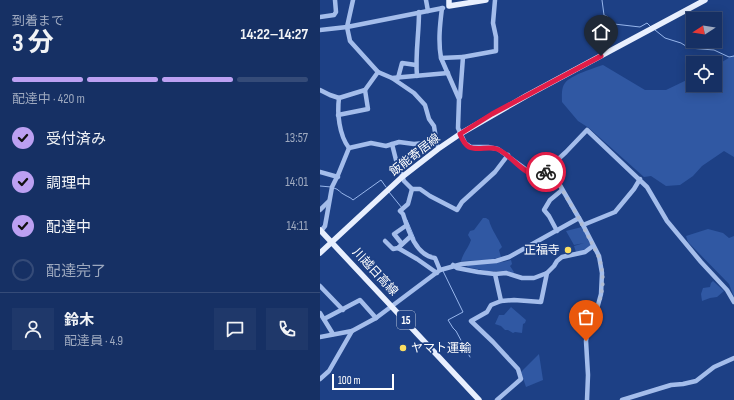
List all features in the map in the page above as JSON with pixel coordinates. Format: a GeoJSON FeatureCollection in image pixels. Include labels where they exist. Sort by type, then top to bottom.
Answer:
{"type":"FeatureCollection","features":[{"type":"Feature","properties":{"kind":"main road"},"geometry":{"type":"LineString","coordinates":[[449,3],[486,0]]}},
{"type":"Feature","properties":{"kind":"main road","name":"飯能寄居線"},"geometry":{"type":"LineString","coordinates":[[320,253],[402,177],[460,134],[499,111],[705,0]]}},
{"type":"Feature","properties":{"kind":"main road","name":"川越日高線"},"geometry":{"type":"LineString","coordinates":[[320,230],[479,400]]}},
{"type":"Feature","properties":{"kind":"street"},"geometry":{"type":"LineString","coordinates":[[320,17],[334,15],[336,12],[335,0]]}},
{"type":"Feature","properties":{"kind":"street"},"geometry":{"type":"LineString","coordinates":[[353,0],[347,27],[350,41],[378,72],[392,78],[414,93],[425,105],[429,119],[434,126],[438,149]]}},
{"type":"Feature","properties":{"kind":"street"},"geometry":{"type":"LineString","coordinates":[[426,0],[428,11]]}},
{"type":"Feature","properties":{"kind":"street"},"geometry":{"type":"LineString","coordinates":[[441,58],[463,57],[496,51],[496,37],[493,23],[495,0]]}},
{"type":"Feature","properties":{"kind":"street"},"geometry":{"type":"LineString","coordinates":[[320,30],[347,27],[428,11],[442,8],[449,3]]}},
{"type":"Feature","properties":{"kind":"street"},"geometry":{"type":"LineString","coordinates":[[442,8],[440,31],[441,58],[460,99]]}},
{"type":"Feature","properties":{"kind":"street"},"geometry":{"type":"LineString","coordinates":[[417,76],[416,65],[419,36],[419,12]]}},
{"type":"Feature","properties":{"kind":"street"},"geometry":{"type":"LineString","coordinates":[[463,57],[458,128],[465,143],[471,147],[488,147],[498,150],[508,155],[525,170],[531,173],[549,172],[554,175],[599,256],[603,283],[598,305],[587,332],[587,400]]}},
{"type":"Feature","properties":{"kind":"street"},"geometry":{"type":"LineString","coordinates":[[398,78],[402,63],[416,65]]}},
{"type":"Feature","properties":{"kind":"street"},"geometry":{"type":"LineString","coordinates":[[320,90],[339,98],[365,90],[378,72]]}},
{"type":"Feature","properties":{"kind":"street"},"geometry":{"type":"LineString","coordinates":[[392,78],[448,73]]}},
{"type":"Feature","properties":{"kind":"street"},"geometry":{"type":"LineString","coordinates":[[338,115],[368,109],[365,90]]}},
{"type":"Feature","properties":{"kind":"street"},"geometry":{"type":"LineString","coordinates":[[339,98],[338,115],[344,141],[349,148]]}},
{"type":"Feature","properties":{"kind":"street"},"geometry":{"type":"LineString","coordinates":[[549,172],[553,164],[587,130],[648,186],[667,221],[701,262],[727,290],[734,302]]}},
{"type":"Feature","properties":{"kind":"street"},"geometry":{"type":"LineString","coordinates":[[349,148],[371,143],[386,146],[399,142],[414,144],[436,142]]}},
{"type":"Feature","properties":{"kind":"street"},"geometry":{"type":"LineString","coordinates":[[392,144],[402,177],[412,189],[420,190],[457,210],[462,202],[495,172],[508,155]]}},
{"type":"Feature","properties":{"kind":"street"},"geometry":{"type":"LineString","coordinates":[[320,230],[325,226],[328,202],[332,187],[338,177],[349,148]]}},
{"type":"Feature","properties":{"kind":"street"},"geometry":{"type":"LineString","coordinates":[[320,172],[338,177]]}},
{"type":"Feature","properties":{"kind":"street"},"geometry":{"type":"LineString","coordinates":[[583,225],[614,212],[634,189],[640,179]]}},
{"type":"Feature","properties":{"kind":"street"},"geometry":{"type":"LineString","coordinates":[[412,189],[408,204],[402,210],[416,247],[428,257],[435,258],[438,271]]}},
{"type":"Feature","properties":{"kind":"street"},"geometry":{"type":"LineString","coordinates":[[557,230],[544,210],[550,200],[562,190]]}},
{"type":"Feature","properties":{"kind":"street"},"geometry":{"type":"LineString","coordinates":[[320,210],[328,202]]}},
{"type":"Feature","properties":{"kind":"street"},"geometry":{"type":"LineString","coordinates":[[320,336],[352,331],[367,324],[438,271],[453,265],[504,259],[578,218]]}},
{"type":"Feature","properties":{"kind":"street"},"geometry":{"type":"LineString","coordinates":[[402,244],[394,234],[407,225]]}},
{"type":"Feature","properties":{"kind":"street"},"geometry":{"type":"LineString","coordinates":[[398,248],[411,236]]}},
{"type":"Feature","properties":{"kind":"street"},"geometry":{"type":"LineString","coordinates":[[385,241],[393,249],[398,248],[438,271]]}},
{"type":"Feature","properties":{"kind":"street"},"geometry":{"type":"LineString","coordinates":[[453,265],[457,268],[495,274],[506,273],[522,278],[534,278],[547,273],[554,266],[557,260],[562,257],[585,252],[593,246]]}},
{"type":"Feature","properties":{"kind":"street"},"geometry":{"type":"LineString","coordinates":[[497,400],[521,379],[518,369],[471,321],[487,312],[491,305],[501,301],[514,300],[541,302],[547,273]]}},
{"type":"Feature","properties":{"kind":"street"},"geometry":{"type":"LineString","coordinates":[[495,274],[501,301]]}},
{"type":"Feature","properties":{"kind":"street"},"geometry":{"type":"LineString","coordinates":[[320,286],[343,310]]}},
{"type":"Feature","properties":{"kind":"street"},"geometry":{"type":"LineString","coordinates":[[324,319],[360,300],[376,318]]}},
{"type":"Feature","properties":{"kind":"street"},"geometry":{"type":"LineString","coordinates":[[320,313],[333,334]]}},
{"type":"Feature","properties":{"kind":"street"},"geometry":{"type":"LineString","coordinates":[[320,379],[329,371],[352,331]]}},
{"type":"Feature","properties":{"kind":"street"},"geometry":{"type":"LineString","coordinates":[[622,400],[671,385],[696,381],[714,367],[734,358]]}},
{"type":"Feature","properties":{"kind":"shaded area"},"geometry":{"type":"Polygon","coordinates":[[[734,55],[734,157],[724,151],[702,166],[693,176],[680,185],[666,186],[651,176],[644,177],[589,128],[578,121],[562,102],[563,87],[568,80],[583,72],[603,65],[645,90],[666,90],[686,80],[686,92],[722,92],[722,62],[734,55]]]}},
{"type":"Feature","properties":{"kind":"shaded area"},"geometry":{"type":"Polygon","coordinates":[[[483,218],[489,220],[502,247],[499,250],[501,257],[490,260],[461,261],[471,240],[468,235],[470,231],[474,230],[483,218]]]}},
{"type":"Feature","properties":{"kind":"shaded area"},"geometry":{"type":"Polygon","coordinates":[[[582,227],[591,246],[585,251],[576,252],[574,246],[584,243],[574,245],[566,231],[582,227]]]}},
{"type":"Feature","properties":{"kind":"shaded area"},"geometry":{"type":"Polygon","coordinates":[[[708,229],[723,233],[729,238],[734,236],[734,297],[729,284],[688,242],[686,236],[708,229]]]}},
{"type":"Feature","properties":{"kind":"shaded area"},"geometry":{"type":"Polygon","coordinates":[[[511,260],[512,264],[510,266],[514,272],[513,274],[507,271],[487,271],[467,267],[468,265],[511,260]]]}},
{"type":"Feature","properties":{"kind":"shaded area"},"geometry":{"type":"Polygon","coordinates":[[[713,281],[724,291],[717,297],[702,301],[701,294],[703,288],[710,287],[713,281]]]}},
{"type":"Feature","properties":{"kind":"shaded area"},"geometry":{"type":"Polygon","coordinates":[[[511,307],[526,320],[523,324],[522,333],[513,333],[495,324],[499,315],[504,315],[511,307]]]}},
{"type":"Feature","properties":{"kind":"shaded area"},"geometry":{"type":"Polygon","coordinates":[[[539,354],[543,380],[526,387],[521,372],[539,354]]]}},
{"type":"Feature","properties":{"kind":"waterway"},"geometry":{"type":"LineString","coordinates":[[602,0],[604,15],[614,24],[640,27],[647,23],[651,27]]}},
{"type":"Feature","properties":{"kind":"waterway"},"geometry":{"type":"LineString","coordinates":[[655,30],[665,38],[681,43],[689,48],[714,50],[729,57],[734,56]]}},
{"type":"Feature","properties":{"kind":"waterway"},"geometry":{"type":"LineString","coordinates":[[334,188],[353,200],[381,180],[386,187]]}},
{"type":"Feature","properties":{"kind":"waterway"},"geometry":{"type":"LineString","coordinates":[[320,186],[331,187]]}},
{"type":"Feature","properties":{"kind":"waterway"},"geometry":{"type":"LineString","coordinates":[[389,192],[402,208]]}},
{"type":"Feature","properties":{"kind":"waterway"},"geometry":{"type":"LineString","coordinates":[[407,220],[415,239]]}},
{"type":"Feature","properties":{"kind":"waterway"},"geometry":{"type":"LineString","coordinates":[[443,271],[463,312],[448,320],[456,331],[470,357]]}},
{"type":"Feature","properties":{"kind":"way so far"},"geometry":{"type":"LineString","coordinates":[[546,172],[554,175],[599,256],[603,283],[598,305],[587,332],[586,341]]}},
{"type":"Feature","properties":{"kind":"place","name":"正福寺"},"geometry":{"type":"Point","coordinates":[568,250]}},
{"type":"Feature","properties":{"kind":"place","name":"ヤマト運輸"},"geometry":{"type":"Point","coordinates":[403,348]}},
{"type":"Feature","properties":{"kind":"route"},"geometry":{"type":"LineString","coordinates":[[546,172],[535,174],[531,173],[525,170],[508,155],[498,150],[488,147],[475,148],[468,146],[460,134],[492,114],[601,56]]}}]}
